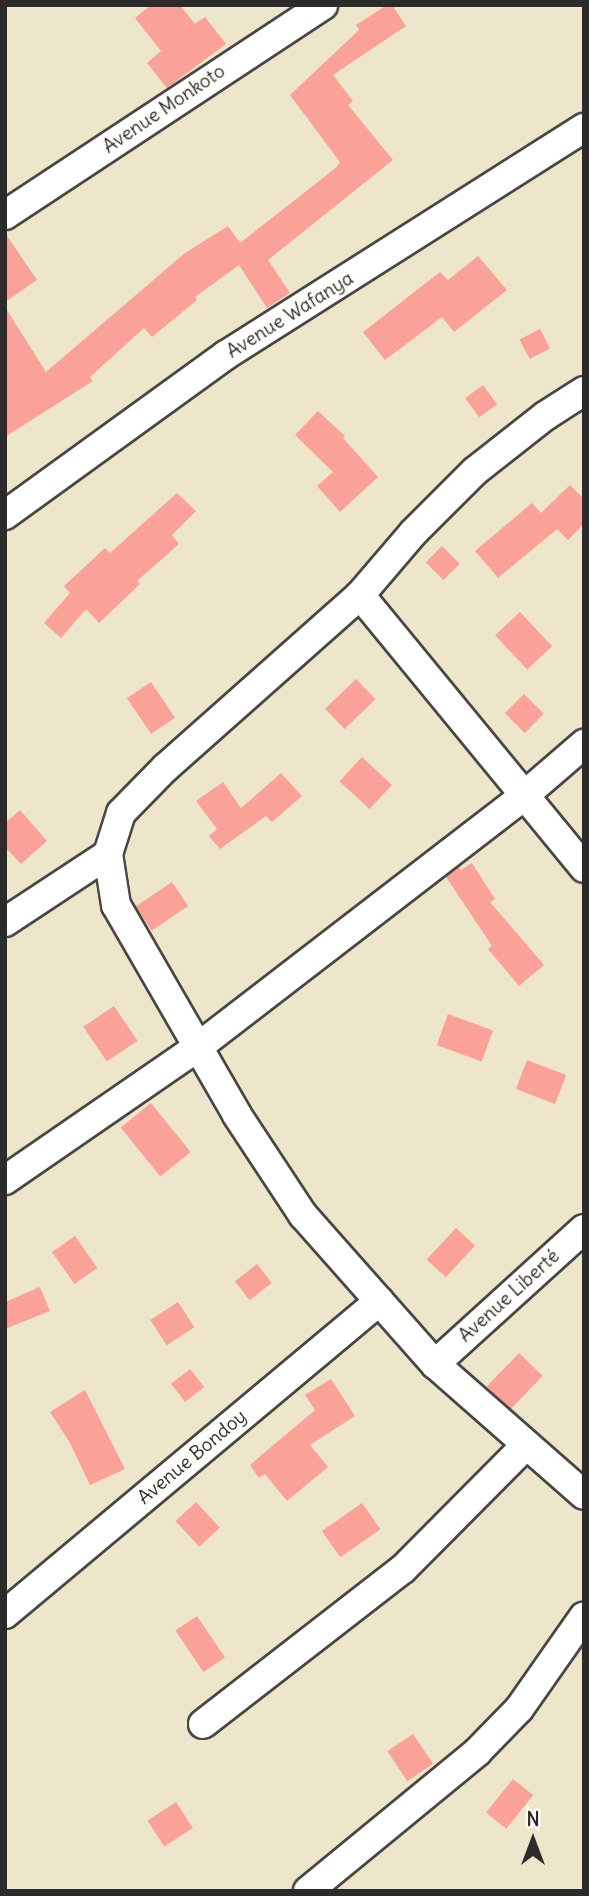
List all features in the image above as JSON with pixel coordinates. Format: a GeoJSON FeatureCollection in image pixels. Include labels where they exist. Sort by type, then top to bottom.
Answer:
{"type":"FeatureCollection","features":[{"type":"Feature","properties":{"kind":"street","name":"Avenue Monkoto"},"geometry":{"type":"LineString","coordinates":[[5,215],[323,5]]}},
{"type":"Feature","properties":{"kind":"street","name":"Avenue Wafanya"},"geometry":{"type":"LineString","coordinates":[[5,515],[226,355],[584,128]]}},
{"type":"Feature","properties":{"kind":"street"},"geometry":{"type":"LineString","coordinates":[[584,391],[545,416],[475,471],[413,533],[360,596],[148,785],[121,813],[108,854],[116,905],[237,1115],[303,1215],[435,1364],[584,1495]]}},
{"type":"Feature","properties":{"kind":"street"},"geometry":{"type":"LineString","coordinates":[[360,596],[526,794],[584,868]]}},
{"type":"Feature","properties":{"kind":"street"},"geometry":{"type":"LineString","coordinates":[[5,1180],[198,1047],[526,794],[584,744]]}},
{"type":"Feature","properties":{"kind":"street"},"geometry":{"type":"LineString","coordinates":[[5,922],[108,854]]}},
{"type":"Feature","properties":{"kind":"street","name":"Avenue Liberté"},"geometry":{"type":"LineString","coordinates":[[435,1364],[584,1228]]}},
{"type":"Feature","properties":{"kind":"street","name":"Avenue Bondoy"},"geometry":{"type":"LineString","coordinates":[[5,1614],[379,1301]]}},
{"type":"Feature","properties":{"kind":"street"},"geometry":{"type":"LineString","coordinates":[[203,1724],[402,1569],[526,1445]]}},
{"type":"Feature","properties":{"kind":"street"},"geometry":{"type":"LineString","coordinates":[[308,1891],[477,1752],[519,1709],[584,1616]]}},
{"type":"Feature","properties":{"kind":"building"},"geometry":{"type":"Polygon","coordinates":[[[151,5],[180,5],[195,24],[205,17],[226,44],[167,88],[147,63],[161,51],[135,18],[151,5]]]}},
{"type":"Feature","properties":{"kind":"building"},"geometry":{"type":"Polygon","coordinates":[[[387,5],[392,5],[406,26],[333,75],[353,101],[348,105],[393,160],[268,260],[290,293],[267,308],[239,265],[195,297],[197,300],[152,337],[144,328],[90,377],[93,381],[5,437],[5,307],[46,372],[185,253],[228,226],[240,243],[337,167],[340,162],[290,95],[359,30],[356,25],[387,5]]]}},
{"type":"Feature","properties":{"kind":"building"},"geometry":{"type":"Polygon","coordinates":[[[5,233],[37,280],[5,302],[5,233]]]}},
{"type":"Feature","properties":{"kind":"building"},"geometry":{"type":"Polygon","coordinates":[[[478,256],[507,290],[454,332],[442,317],[385,360],[363,332],[440,272],[448,280],[478,256]]]}},
{"type":"Feature","properties":{"kind":"building"},"geometry":{"type":"Polygon","coordinates":[[[540,329],[550,349],[529,359],[520,339],[540,329]]]}},
{"type":"Feature","properties":{"kind":"building"},"geometry":{"type":"Polygon","coordinates":[[[483,385],[497,404],[479,417],[465,398],[483,385]]]}},
{"type":"Feature","properties":{"kind":"building"},"geometry":{"type":"Polygon","coordinates":[[[318,411],[345,436],[343,438],[378,477],[340,512],[317,486],[333,472],[295,435],[318,411]]]}},
{"type":"Feature","properties":{"kind":"building"},"geometry":{"type":"Polygon","coordinates":[[[570,485],[584,499],[584,524],[568,540],[557,529],[498,578],[475,551],[532,503],[541,513],[570,485]]]}},
{"type":"Feature","properties":{"kind":"building"},"geometry":{"type":"Polygon","coordinates":[[[177,493],[196,511],[172,535],[179,544],[137,581],[140,584],[99,623],[86,609],[61,638],[44,623],[70,593],[64,586],[105,548],[110,553],[177,493]]]}},
{"type":"Feature","properties":{"kind":"building"},"geometry":{"type":"Polygon","coordinates":[[[442,546],[460,564],[443,580],[426,562],[442,546]]]}},
{"type":"Feature","properties":{"kind":"building"},"geometry":{"type":"Polygon","coordinates":[[[520,612],[552,646],[527,670],[495,635],[520,612]]]}},
{"type":"Feature","properties":{"kind":"building"},"geometry":{"type":"Polygon","coordinates":[[[356,679],[375,699],[345,729],[325,709],[356,679]]]}},
{"type":"Feature","properties":{"kind":"building"},"geometry":{"type":"Polygon","coordinates":[[[151,682],[175,718],[151,734],[127,698],[151,682]]]}},
{"type":"Feature","properties":{"kind":"building"},"geometry":{"type":"Polygon","coordinates":[[[524,694],[544,714],[525,733],[505,713],[524,694]]]}},
{"type":"Feature","properties":{"kind":"building"},"geometry":{"type":"Polygon","coordinates":[[[362,757],[392,785],[369,809],[339,781],[362,757]]]}},
{"type":"Feature","properties":{"kind":"building"},"geometry":{"type":"Polygon","coordinates":[[[281,773],[302,796],[272,822],[266,816],[220,849],[209,836],[217,829],[196,801],[223,782],[241,808],[281,773]]]}},
{"type":"Feature","properties":{"kind":"building"},"geometry":{"type":"Polygon","coordinates":[[[20,810],[47,841],[21,864],[5,847],[5,823],[20,810]]]}},
{"type":"Feature","properties":{"kind":"building"},"geometry":{"type":"Polygon","coordinates":[[[472,863],[495,899],[490,902],[544,965],[519,986],[488,949],[492,946],[446,877],[459,867],[461,870],[472,863]]]}},
{"type":"Feature","properties":{"kind":"building"},"geometry":{"type":"Polygon","coordinates":[[[172,882],[188,906],[152,931],[136,907],[172,882]]]}},
{"type":"Feature","properties":{"kind":"building"},"geometry":{"type":"Polygon","coordinates":[[[114,1006],[137,1041],[107,1062],[83,1027],[114,1006]]]}},
{"type":"Feature","properties":{"kind":"building"},"geometry":{"type":"Polygon","coordinates":[[[448,1014],[493,1030],[482,1061],[437,1045],[448,1014]]]}},
{"type":"Feature","properties":{"kind":"building"},"geometry":{"type":"Polygon","coordinates":[[[527,1060],[566,1075],[555,1104],[516,1089],[527,1060]]]}},
{"type":"Feature","properties":{"kind":"building"},"geometry":{"type":"Polygon","coordinates":[[[151,1103],[191,1152],[160,1177],[121,1128],[151,1103]]]}},
{"type":"Feature","properties":{"kind":"building"},"geometry":{"type":"Polygon","coordinates":[[[456,1228],[475,1246],[446,1277],[427,1259],[456,1228]]]}},
{"type":"Feature","properties":{"kind":"building"},"geometry":{"type":"Polygon","coordinates":[[[75,1236],[97,1268],[74,1284],[52,1252],[75,1236]]]}},
{"type":"Feature","properties":{"kind":"building"},"geometry":{"type":"Polygon","coordinates":[[[257,1264],[272,1283],[250,1300],[235,1281],[257,1264]]]}},
{"type":"Feature","properties":{"kind":"building"},"geometry":{"type":"Polygon","coordinates":[[[40,1287],[50,1311],[5,1329],[5,1302],[40,1287]]]}},
{"type":"Feature","properties":{"kind":"building"},"geometry":{"type":"Polygon","coordinates":[[[178,1302],[194,1327],[167,1345],[150,1320],[178,1302]]]}},
{"type":"Feature","properties":{"kind":"building"},"geometry":{"type":"Polygon","coordinates":[[[519,1353],[543,1376],[510,1410],[486,1387],[519,1353]]]}},
{"type":"Feature","properties":{"kind":"building"},"geometry":{"type":"Polygon","coordinates":[[[190,1369],[204,1387],[185,1402],[171,1384],[190,1369]]]}},
{"type":"Feature","properties":{"kind":"building"},"geometry":{"type":"Polygon","coordinates":[[[331,1379],[355,1416],[310,1445],[328,1467],[287,1501],[265,1474],[259,1478],[250,1465],[315,1410],[305,1395],[331,1379]]]}},
{"type":"Feature","properties":{"kind":"building"},"geometry":{"type":"Polygon","coordinates":[[[85,1390],[125,1469],[90,1485],[70,1443],[50,1412],[85,1390]]]}},
{"type":"Feature","properties":{"kind":"building"},"geometry":{"type":"Polygon","coordinates":[[[196,1502],[220,1528],[199,1547],[176,1521],[196,1502]]]}},
{"type":"Feature","properties":{"kind":"building"},"geometry":{"type":"Polygon","coordinates":[[[362,1503],[380,1529],[340,1557],[322,1531],[362,1503]]]}},
{"type":"Feature","properties":{"kind":"building"},"geometry":{"type":"Polygon","coordinates":[[[197,1616],[225,1657],[203,1672],[175,1631],[197,1616]]]}},
{"type":"Feature","properties":{"kind":"building"},"geometry":{"type":"Polygon","coordinates":[[[413,1734],[433,1764],[407,1781],[387,1751],[413,1734]]]}},
{"type":"Feature","properties":{"kind":"building"},"geometry":{"type":"Polygon","coordinates":[[[513,1779],[533,1795],[506,1829],[486,1812],[513,1779]]]}},
{"type":"Feature","properties":{"kind":"building"},"geometry":{"type":"Polygon","coordinates":[[[176,1802],[193,1828],[164,1847],[147,1821],[176,1802]]]}}]}
